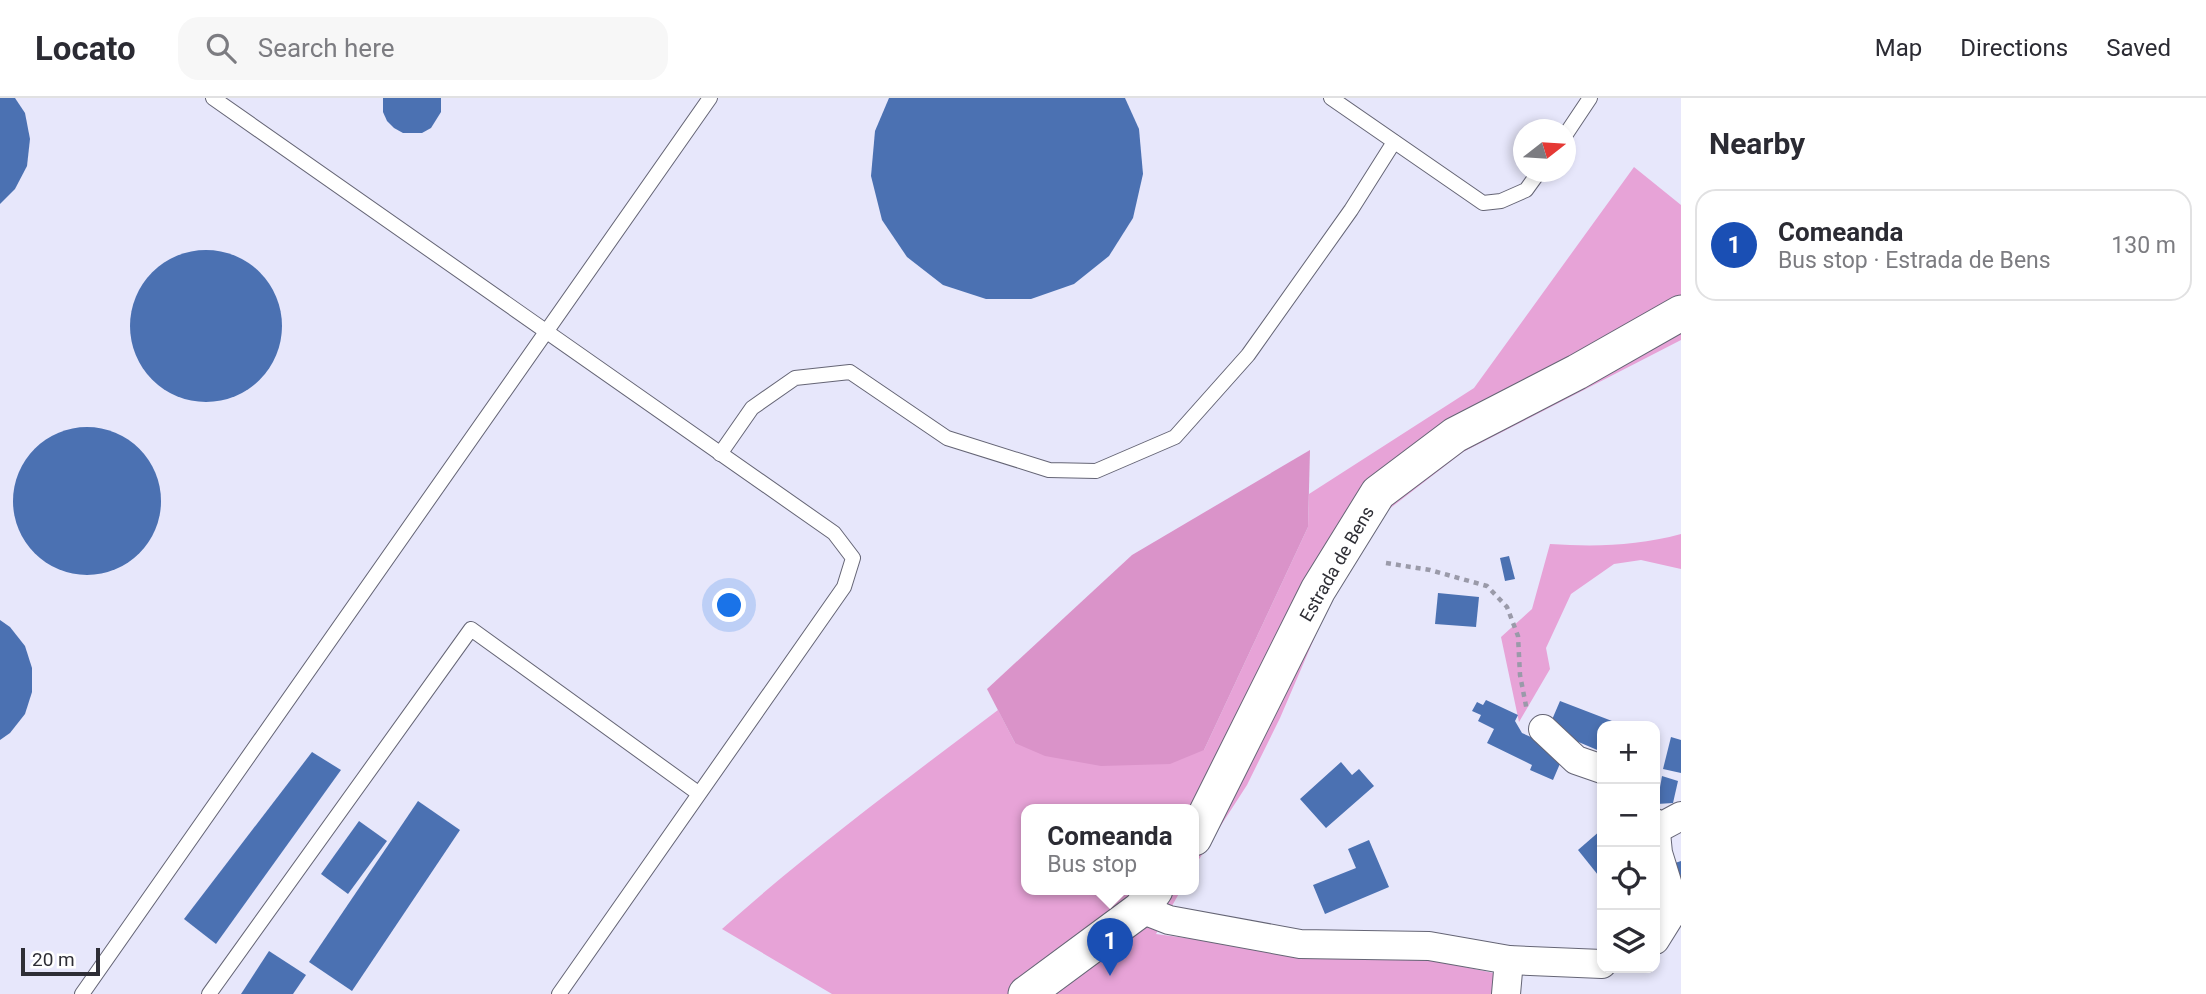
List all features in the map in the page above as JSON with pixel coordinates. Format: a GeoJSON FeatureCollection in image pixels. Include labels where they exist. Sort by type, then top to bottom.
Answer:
{"type":"FeatureCollection","features":[{"type":"Feature","properties":{"kind":"street","name":"Estrada de Bens"},"geometry":{"type":"LineString","coordinates":[[1199,828],[1318,590],[1378,493],[1455,435],[1577,372],[1681,313]]}},
{"type":"Feature","properties":{"kind":"street"},"geometry":{"type":"LineString","coordinates":[[1543,729],[1576,760],[1597,767]]}},
{"type":"Feature","properties":{"kind":"street"},"geometry":{"type":"LineString","coordinates":[[1660,827],[1681,816]]}},
{"type":"Feature","properties":{"kind":"street"},"geometry":{"type":"LineString","coordinates":[[1657,847],[1678,909],[1660,933]]}},
{"type":"Feature","properties":{"kind":"street"},"geometry":{"type":"LineString","coordinates":[[1026,994],[1148,900],[1169,920],[1300,944],[1429,946],[1509,960],[1597,964]]}},
{"type":"Feature","properties":{"kind":"street"},"geometry":{"type":"LineString","coordinates":[[1506,994],[1509,960]]}},
{"type":"Feature","properties":{"kind":"lane"},"geometry":{"type":"LineString","coordinates":[[213,98],[834,533],[853,558],[844,587],[559,994]]}},
{"type":"Feature","properties":{"kind":"lane"},"geometry":{"type":"LineString","coordinates":[[82,994],[710,98]]}},
{"type":"Feature","properties":{"kind":"lane"},"geometry":{"type":"LineString","coordinates":[[1331,98],[1483,204],[1501,201],[1526,190],[1532,182]]}},
{"type":"Feature","properties":{"kind":"lane"},"geometry":{"type":"LineString","coordinates":[[1576,119],[1590,98]]}},
{"type":"Feature","properties":{"kind":"lane"},"geometry":{"type":"LineString","coordinates":[[720,454],[752,408],[795,378],[850,372],[947,438],[1049,470],[1096,471],[1175,437],[1248,355],[1351,210],[1394,142]]}},
{"type":"Feature","properties":{"kind":"lane"},"geometry":{"type":"LineString","coordinates":[[209,994],[471,629],[698,793]]}},
{"type":"Feature","properties":{"kind":"path"},"geometry":{"type":"LineString","coordinates":[[1386,563],[1430,570],[1487,586],[1507,607],[1518,636],[1520,675],[1528,716],[1543,729]]}},
{"type":"Feature","properties":{"kind":"shaded area"},"geometry":{"type":"Polygon","coordinates":[[[1634,167],[1681,205],[1681,340],[1463,452],[1384,513],[1338,583],[1280,718],[1247,785],[1199,859],[1199,804],[1021,804],[1021,895],[1178,895],[1156,934],[1298,953],[1437,961],[1498,974],[1495,994],[832,994],[722,929],[823,844],[998,710],[1015,743],[1204,750],[1308,527],[1309,494],[1474,388],[1634,167]]]}},
{"type":"Feature","properties":{"kind":"shaded area"},"geometry":{"type":"Polygon","coordinates":[[[1310,450],[1308,527],[1204,750],[1170,764],[1101,766],[1045,756],[1015,743],[987,689],[1132,555],[1310,450]]]}},
{"type":"Feature","properties":{"kind":"shaded area"},"geometry":{"type":"Polygon","coordinates":[[[1681,534],[1681,569],[1641,560],[1614,564],[1571,594],[1546,648],[1550,669],[1519,722],[1501,637],[1532,609],[1550,544],[1616,545],[1681,534]]]}},
{"type":"Feature","properties":{"kind":"building"},"geometry":{"type":"Polygon","coordinates":[[[0,98],[15,98],[25,113],[30,139],[27,166],[15,189],[0,204],[0,98]]]}},
{"type":"Feature","properties":{"kind":"building"},"geometry":{"type":"Polygon","coordinates":[[[383,98],[441,98],[441,112],[431,128],[422,133],[403,133],[387,121],[383,112],[383,98]]]}},
{"type":"Feature","properties":{"kind":"building"},"geometry":{"type":"Polygon","coordinates":[[[889,98],[1125,98],[1139,129],[1143,174],[1133,218],[1109,256],[1074,284],[1031,299],[986,299],[943,285],[907,257],[882,220],[871,176],[875,131],[889,98]]]}},
{"type":"Feature","properties":{"kind":"building"},"geometry":{"type":"Polygon","coordinates":[[[206,250],[235,256],[260,272],[276,297],[282,326],[276,355],[260,380],[235,396],[206,402],[177,396],[152,380],[136,355],[130,326],[136,297],[152,272],[177,256],[206,250]]]}},
{"type":"Feature","properties":{"kind":"building"},"geometry":{"type":"Polygon","coordinates":[[[87,427],[115,432],[140,448],[156,473],[161,501],[156,529],[140,554],[115,570],[87,575],[59,570],[34,554],[18,529],[13,501],[18,473],[34,448],[59,432],[87,427]]]}},
{"type":"Feature","properties":{"kind":"building"},"geometry":{"type":"Polygon","coordinates":[[[1509,556],[1515,579],[1505,581],[1500,558],[1509,556]]]}},
{"type":"Feature","properties":{"kind":"building"},"geometry":{"type":"Polygon","coordinates":[[[1438,593],[1479,597],[1476,627],[1435,624],[1438,593]]]}},
{"type":"Feature","properties":{"kind":"building"},"geometry":{"type":"Polygon","coordinates":[[[0,620],[10,627],[25,646],[32,668],[32,692],[25,714],[10,733],[0,740],[0,620]]]}},
{"type":"Feature","properties":{"kind":"building"},"geometry":{"type":"Polygon","coordinates":[[[1486,700],[1518,715],[1515,721],[1522,733],[1565,752],[1553,780],[1530,770],[1532,765],[1487,743],[1494,729],[1478,721],[1481,715],[1472,711],[1477,702],[1483,705],[1486,700]]]}},
{"type":"Feature","properties":{"kind":"building"},"geometry":{"type":"Polygon","coordinates":[[[1560,701],[1612,721],[1597,721],[1597,750],[1548,729],[1560,701]]]}},
{"type":"Feature","properties":{"kind":"building"},"geometry":{"type":"Polygon","coordinates":[[[1671,737],[1681,740],[1681,773],[1663,769],[1671,737]]]}},
{"type":"Feature","properties":{"kind":"building"},"geometry":{"type":"Polygon","coordinates":[[[312,752],[341,770],[216,944],[184,919],[312,752]]]}},
{"type":"Feature","properties":{"kind":"building"},"geometry":{"type":"Polygon","coordinates":[[[1341,762],[1352,775],[1359,769],[1374,786],[1326,828],[1300,799],[1341,762]]]}},
{"type":"Feature","properties":{"kind":"building"},"geometry":{"type":"Polygon","coordinates":[[[1662,776],[1678,781],[1673,803],[1660,804],[1662,776]]]}},
{"type":"Feature","properties":{"kind":"building"},"geometry":{"type":"Polygon","coordinates":[[[418,801],[460,830],[352,991],[309,962],[418,801]]]}},
{"type":"Feature","properties":{"kind":"building"},"geometry":{"type":"Polygon","coordinates":[[[359,821],[387,841],[348,894],[321,874],[359,821]]]}},
{"type":"Feature","properties":{"kind":"building"},"geometry":{"type":"Polygon","coordinates":[[[1597,833],[1597,874],[1578,850],[1597,833]]]}},
{"type":"Feature","properties":{"kind":"building"},"geometry":{"type":"Polygon","coordinates":[[[1369,840],[1389,887],[1325,914],[1313,885],[1356,868],[1348,849],[1369,840]]]}},
{"type":"Feature","properties":{"kind":"building"},"geometry":{"type":"Polygon","coordinates":[[[1681,861],[1681,879],[1675,882],[1669,865],[1681,861]]]}},
{"type":"Feature","properties":{"kind":"building"},"geometry":{"type":"Polygon","coordinates":[[[269,951],[306,975],[293,994],[241,994],[269,951]]]}},
{"type":"Feature","properties":{"kind":"place","name":"Comeanda"},"geometry":{"type":"Point","coordinates":[1110,976]}}]}
